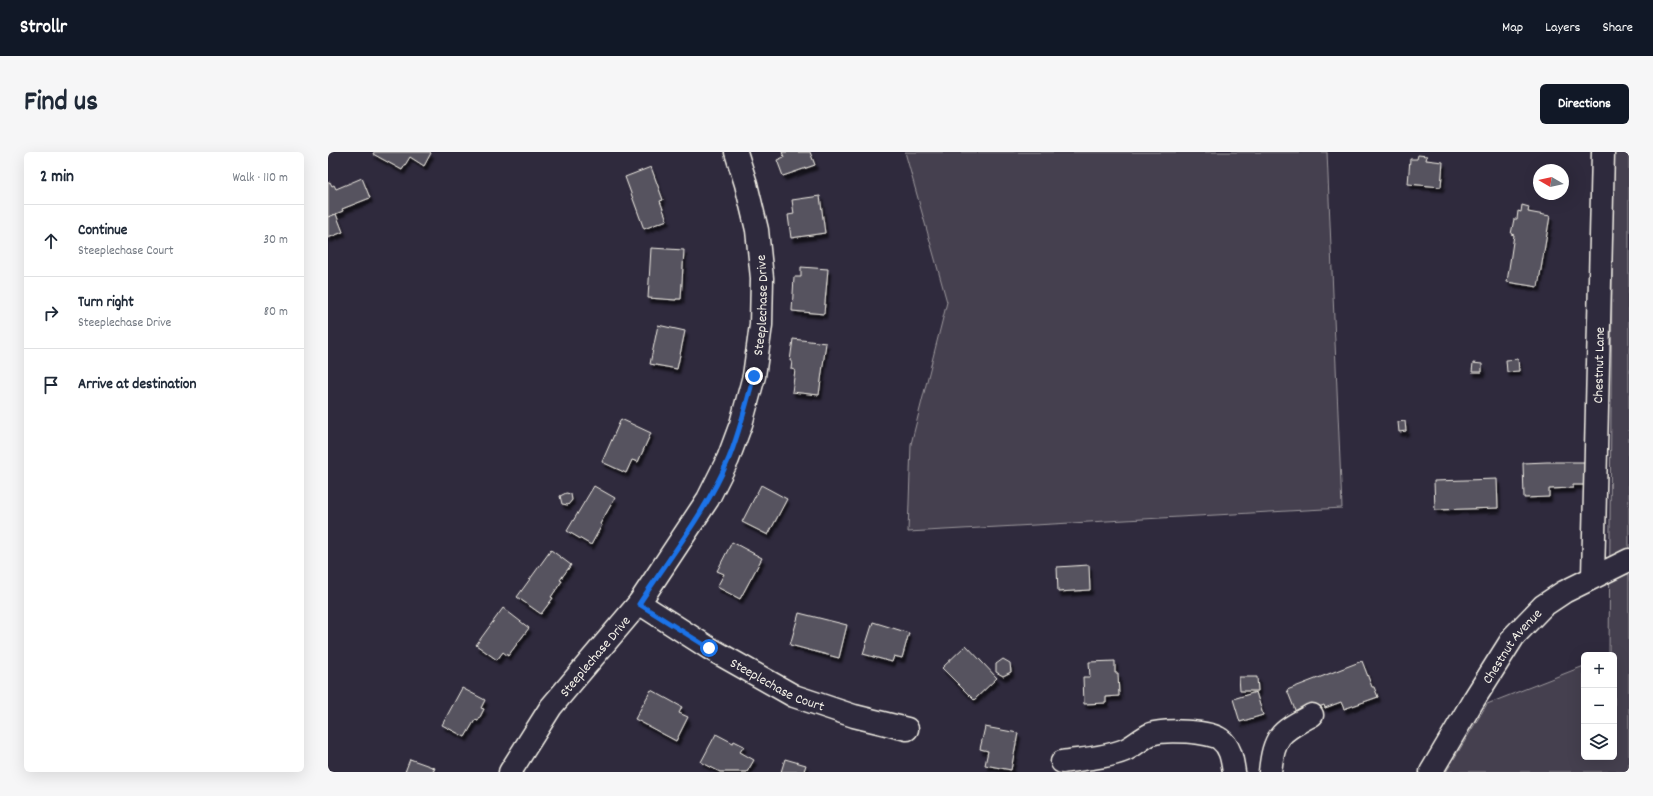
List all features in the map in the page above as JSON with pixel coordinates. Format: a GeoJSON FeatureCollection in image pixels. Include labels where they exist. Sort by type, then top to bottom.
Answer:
{"type":"FeatureCollection","features":[{"type":"Feature","properties":{"kind":"street","name":"Steeplechase Drive"},"geometry":{"type":"LineString","coordinates":[[510,772],[551,707],[639,604],[708,499],[728,459],[741,424],[754,376],[760,325],[762,278],[757,230],[746,184],[736,152]]}},
{"type":"Feature","properties":{"kind":"street","name":"Chestnut Lane"},"geometry":{"type":"LineString","coordinates":[[1593,577],[1603,152]]}},
{"type":"Feature","properties":{"kind":"street","name":"Chestnut Avenue"},"geometry":{"type":"LineString","coordinates":[[1431,772],[1477,694],[1514,636],[1543,606],[1564,592],[1629,560]]}},
{"type":"Feature","properties":{"kind":"street","name":"Steeplechase Court"},"geometry":{"type":"LineString","coordinates":[[639,604],[709,648],[794,696],[854,716],[907,729]]}},
{"type":"Feature","properties":{"kind":"street"},"geometry":{"type":"LineString","coordinates":[[1270,772],[1275,744],[1286,730],[1312,716]]}},
{"type":"Feature","properties":{"kind":"street"},"geometry":{"type":"LineString","coordinates":[[1062,762],[1102,756],[1126,749],[1152,734],[1168,730],[1195,733],[1219,738],[1226,745],[1232,756],[1234,772]]}},
{"type":"Feature","properties":{"kind":"shaded area"},"geometry":{"type":"Polygon","coordinates":[[[905,152],[1327,152],[1342,508],[908,532],[911,444],[947,302],[905,152]]]}},
{"type":"Feature","properties":{"kind":"shaded area"},"geometry":{"type":"Polygon","coordinates":[[[1613,152],[1629,152],[1629,772],[1446,772],[1487,704],[1581,667],[1581,760],[1617,760],[1617,652],[1609,652],[1613,152]]]}},
{"type":"Feature","properties":{"kind":"building"},"geometry":{"type":"Polygon","coordinates":[[[374,152],[431,153],[424,166],[410,157],[402,170],[373,154],[374,152]]]}},
{"type":"Feature","properties":{"kind":"building"},"geometry":{"type":"Polygon","coordinates":[[[782,152],[810,152],[815,165],[783,176],[777,160],[784,157],[782,152]]]}},
{"type":"Feature","properties":{"kind":"building"},"geometry":{"type":"Polygon","coordinates":[[[1418,155],[1427,156],[1426,160],[1443,162],[1441,187],[1408,184],[1410,159],[1417,159],[1418,155]]]}},
{"type":"Feature","properties":{"kind":"building"},"geometry":{"type":"Polygon","coordinates":[[[651,167],[663,200],[660,201],[667,220],[644,229],[625,177],[651,167]]]}},
{"type":"Feature","properties":{"kind":"building"},"geometry":{"type":"Polygon","coordinates":[[[362,178],[370,198],[342,209],[343,211],[328,217],[328,183],[330,182],[332,186],[334,185],[336,189],[362,178]]]}},
{"type":"Feature","properties":{"kind":"building"},"geometry":{"type":"Polygon","coordinates":[[[820,196],[825,233],[791,238],[788,215],[794,214],[792,200],[820,196]]]}},
{"type":"Feature","properties":{"kind":"building"},"geometry":{"type":"Polygon","coordinates":[[[1522,205],[1529,207],[1528,212],[1550,216],[1538,287],[1507,282],[1514,235],[1511,234],[1514,219],[1517,219],[1518,211],[1521,212],[1522,205]]]}},
{"type":"Feature","properties":{"kind":"building"},"geometry":{"type":"Polygon","coordinates":[[[336,214],[343,232],[328,238],[328,217],[336,214]]]}},
{"type":"Feature","properties":{"kind":"building"},"geometry":{"type":"Polygon","coordinates":[[[651,248],[684,250],[681,299],[648,298],[651,248]]]}},
{"type":"Feature","properties":{"kind":"building"},"geometry":{"type":"Polygon","coordinates":[[[801,267],[828,269],[824,314],[792,311],[794,277],[801,277],[801,267]]]}},
{"type":"Feature","properties":{"kind":"building"},"geometry":{"type":"Polygon","coordinates":[[[658,325],[685,331],[677,369],[650,364],[658,325]]]}},
{"type":"Feature","properties":{"kind":"building"},"geometry":{"type":"Polygon","coordinates":[[[793,339],[826,343],[819,395],[792,392],[795,370],[791,369],[792,361],[790,361],[793,339]]]}},
{"type":"Feature","properties":{"kind":"building"},"geometry":{"type":"Polygon","coordinates":[[[1518,359],[1519,371],[1507,372],[1506,360],[1518,359]]]}},
{"type":"Feature","properties":{"kind":"building"},"geometry":{"type":"Polygon","coordinates":[[[1473,363],[1482,364],[1482,372],[1472,372],[1473,363]]]}},
{"type":"Feature","properties":{"kind":"building"},"geometry":{"type":"Polygon","coordinates":[[[621,419],[651,433],[638,462],[632,460],[626,473],[602,462],[621,419]]]}},
{"type":"Feature","properties":{"kind":"building"},"geometry":{"type":"Polygon","coordinates":[[[1405,421],[1406,431],[1399,432],[1398,422],[1405,421]]]}},
{"type":"Feature","properties":{"kind":"building"},"geometry":{"type":"Polygon","coordinates":[[[1588,462],[1589,485],[1573,485],[1573,488],[1549,489],[1549,497],[1524,498],[1523,463],[1588,462]]]}},
{"type":"Feature","properties":{"kind":"building"},"geometry":{"type":"Polygon","coordinates":[[[1497,479],[1498,508],[1435,510],[1434,481],[1497,479]]]}},
{"type":"Feature","properties":{"kind":"building"},"geometry":{"type":"Polygon","coordinates":[[[761,485],[787,499],[768,535],[742,522],[761,485]]]}},
{"type":"Feature","properties":{"kind":"building"},"geometry":{"type":"Polygon","coordinates":[[[594,486],[615,498],[600,524],[602,525],[591,545],[567,531],[594,486]]]}},
{"type":"Feature","properties":{"kind":"building"},"geometry":{"type":"Polygon","coordinates":[[[566,493],[571,494],[572,500],[568,505],[562,504],[560,496],[566,493]]]}},
{"type":"Feature","properties":{"kind":"building"},"geometry":{"type":"Polygon","coordinates":[[[732,542],[762,558],[740,599],[717,587],[724,574],[717,571],[732,542]]]}},
{"type":"Feature","properties":{"kind":"building"},"geometry":{"type":"Polygon","coordinates":[[[551,550],[571,565],[560,580],[562,581],[551,597],[553,598],[541,614],[517,597],[551,550]]]}},
{"type":"Feature","properties":{"kind":"building"},"geometry":{"type":"Polygon","coordinates":[[[1089,565],[1090,590],[1058,592],[1057,567],[1089,565]]]}},
{"type":"Feature","properties":{"kind":"building"},"geometry":{"type":"Polygon","coordinates":[[[503,608],[529,628],[508,656],[503,652],[497,660],[476,645],[503,608]]]}},
{"type":"Feature","properties":{"kind":"building"},"geometry":{"type":"Polygon","coordinates":[[[799,613],[847,625],[839,658],[790,645],[799,613]]]}},
{"type":"Feature","properties":{"kind":"building"},"geometry":{"type":"Polygon","coordinates":[[[873,622],[909,633],[902,658],[894,656],[892,662],[863,654],[873,622]]]}},
{"type":"Feature","properties":{"kind":"building"},"geometry":{"type":"Polygon","coordinates":[[[966,645],[997,678],[974,700],[942,668],[966,645]]]}},
{"type":"Feature","properties":{"kind":"building"},"geometry":{"type":"Polygon","coordinates":[[[1003,659],[1010,663],[1011,672],[1003,676],[996,672],[996,664],[1003,659]]]}},
{"type":"Feature","properties":{"kind":"building"},"geometry":{"type":"Polygon","coordinates":[[[1115,661],[1115,673],[1118,673],[1119,696],[1106,697],[1106,703],[1084,704],[1083,677],[1090,677],[1089,662],[1115,661]]]}},
{"type":"Feature","properties":{"kind":"building"},"geometry":{"type":"Polygon","coordinates":[[[1362,661],[1372,687],[1374,687],[1378,697],[1344,709],[1341,702],[1325,708],[1324,705],[1297,715],[1287,690],[1362,661]]]}},
{"type":"Feature","properties":{"kind":"building"},"geometry":{"type":"Polygon","coordinates":[[[1239,677],[1257,677],[1258,691],[1240,691],[1239,677]]]}},
{"type":"Feature","properties":{"kind":"building"},"geometry":{"type":"Polygon","coordinates":[[[462,688],[485,700],[481,708],[484,709],[478,721],[475,720],[465,737],[442,725],[462,688]]]}},
{"type":"Feature","properties":{"kind":"building"},"geometry":{"type":"Polygon","coordinates":[[[651,690],[682,707],[679,713],[688,717],[676,741],[635,719],[651,690]]]}},
{"type":"Feature","properties":{"kind":"building"},"geometry":{"type":"Polygon","coordinates":[[[1256,692],[1263,715],[1240,722],[1233,699],[1256,692]]]}},
{"type":"Feature","properties":{"kind":"building"},"geometry":{"type":"Polygon","coordinates":[[[985,727],[1018,733],[1011,770],[985,765],[988,751],[980,749],[985,727]]]}},
{"type":"Feature","properties":{"kind":"building"},"geometry":{"type":"Polygon","coordinates":[[[716,734],[733,743],[734,741],[744,746],[740,752],[754,760],[747,772],[720,772],[701,762],[716,734]]]}},
{"type":"Feature","properties":{"kind":"building"},"geometry":{"type":"Polygon","coordinates":[[[410,759],[435,768],[433,772],[405,772],[410,759]]]}},
{"type":"Feature","properties":{"kind":"building"},"geometry":{"type":"Polygon","coordinates":[[[785,759],[806,765],[804,771],[806,772],[781,772],[785,759]]]}},
{"type":"Feature","properties":{"kind":"route"},"geometry":{"type":"LineString","coordinates":[[709,648],[639,604],[708,499],[728,459],[741,424],[754,376]]}}]}
